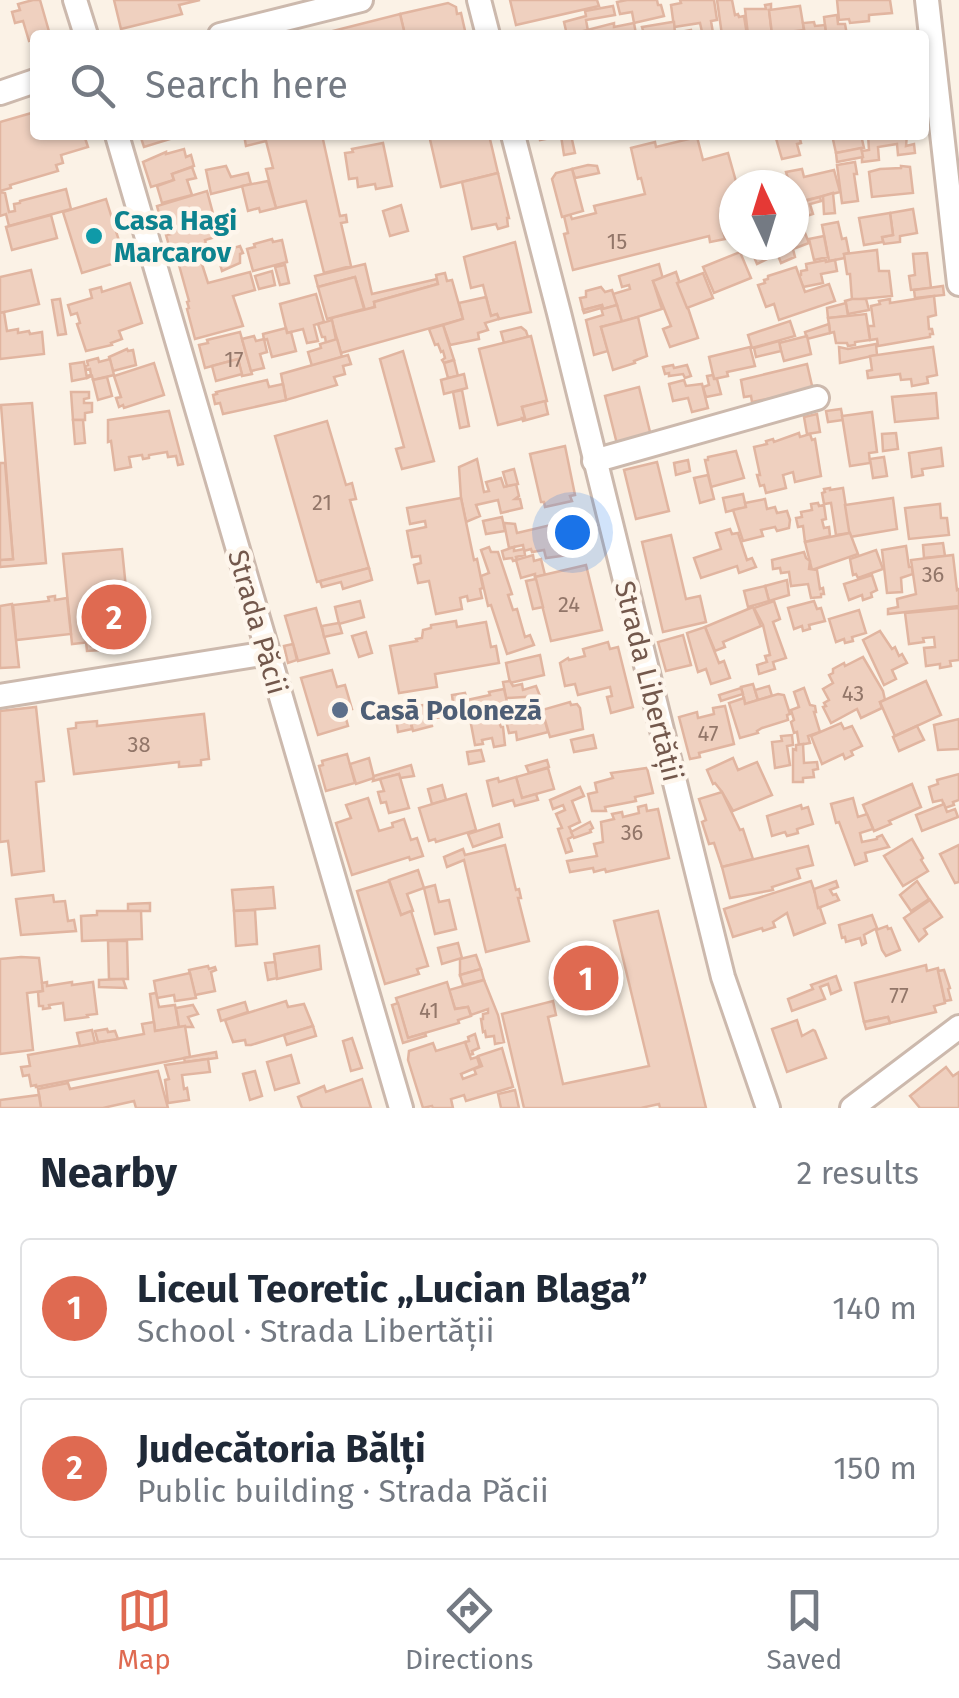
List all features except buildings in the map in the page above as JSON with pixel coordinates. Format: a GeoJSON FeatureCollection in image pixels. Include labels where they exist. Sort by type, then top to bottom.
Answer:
{"type":"FeatureCollection","features":[{"type":"Feature","properties":{"kind":"street"},"geometry":{"type":"LineString","coordinates":[[74,0],[84,30]]}},
{"type":"Feature","properties":{"kind":"street"},"geometry":{"type":"LineString","coordinates":[[240,30],[361,0]]}},
{"type":"Feature","properties":{"kind":"street"},"geometry":{"type":"LineString","coordinates":[[479,0],[487,30]]}},
{"type":"Feature","properties":{"kind":"street"},"geometry":{"type":"LineString","coordinates":[[928,0],[959,284]]}},
{"type":"Feature","properties":{"kind":"street"},"geometry":{"type":"LineString","coordinates":[[0,94],[30,83]]}},
{"type":"Feature","properties":{"kind":"street","name":"Strada Păcii"},"geometry":{"type":"LineString","coordinates":[[117,140],[400,1108]]}},
{"type":"Feature","properties":{"kind":"street","name":"Strada Libertății"},"geometry":{"type":"LineString","coordinates":[[514,140],[722,977],[768,1108]]}},
{"type":"Feature","properties":{"kind":"street"},"geometry":{"type":"LineString","coordinates":[[594,461],[817,398]]}},
{"type":"Feature","properties":{"kind":"street"},"geometry":{"type":"LineString","coordinates":[[0,696],[268,653]]}},
{"type":"Feature","properties":{"kind":"street"},"geometry":{"type":"LineString","coordinates":[[852,1108],[959,1028]]}},
{"type":"Feature","properties":{"kind":"place","name":"Casa Hagi Marcarov"},"geometry":{"type":"Point","coordinates":[94,236]}},
{"type":"Feature","properties":{"kind":"place","name":"Judecătoria Bălți"},"geometry":{"type":"Point","coordinates":[114,617]}},
{"type":"Feature","properties":{"kind":"place","name":"Casā Polonezā"},"geometry":{"type":"Point","coordinates":[340,710]}},
{"type":"Feature","properties":{"kind":"place","name":"Liceul Teoretic „Lucian Blaga”"},"geometry":{"type":"Point","coordinates":[586,978]}}]}
